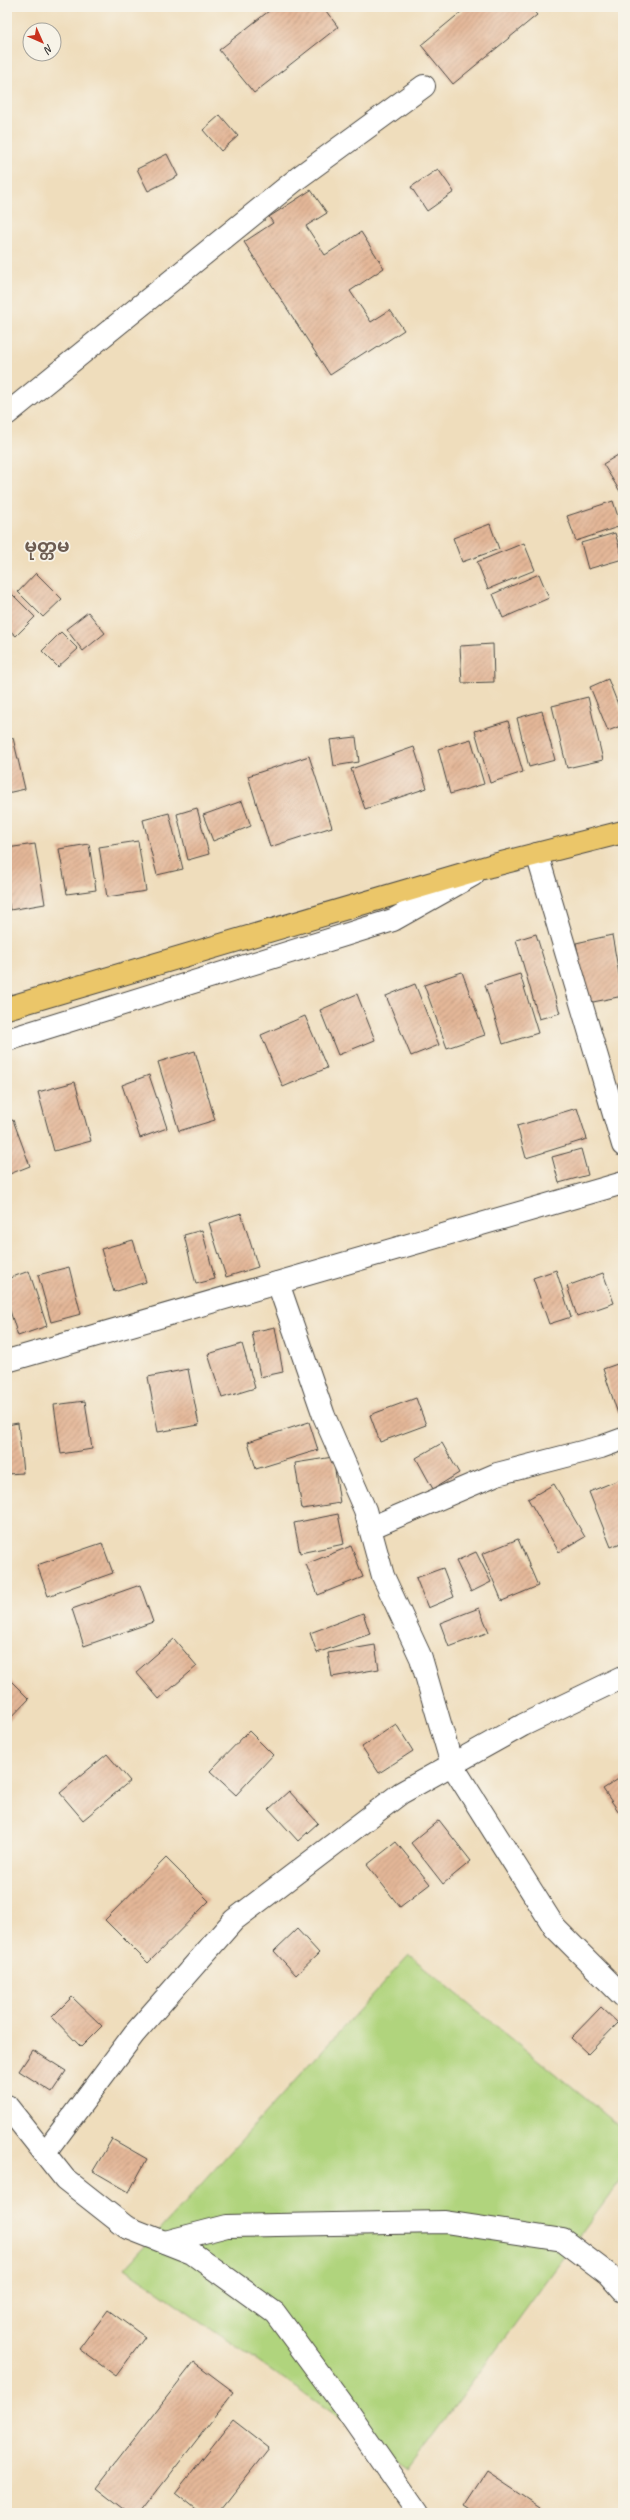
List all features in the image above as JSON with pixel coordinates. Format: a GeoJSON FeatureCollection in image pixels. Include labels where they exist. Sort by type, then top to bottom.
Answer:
{"type":"FeatureCollection","features":[{"type":"Feature","properties":{"kind":"highway"},"geometry":{"type":"LineString","coordinates":[[7,1008],[490,866],[623,832]]}},
{"type":"Feature","properties":{"kind":"street"},"geometry":{"type":"LineString","coordinates":[[7,414],[298,178],[424,86]]}},
{"type":"Feature","properties":{"kind":"street"},"geometry":{"type":"LineString","coordinates":[[538,854],[623,1145]]}},
{"type":"Feature","properties":{"kind":"street"},"geometry":{"type":"LineString","coordinates":[[7,1040],[393,920],[490,866]]}},
{"type":"Feature","properties":{"kind":"street"},"geometry":{"type":"LineString","coordinates":[[7,1361],[623,1183]]}},
{"type":"Feature","properties":{"kind":"street"},"geometry":{"type":"LineString","coordinates":[[278,1283],[324,1416],[365,1510],[383,1576],[421,1658],[452,1765],[555,1928],[623,1996]]}},
{"type":"Feature","properties":{"kind":"street"},"geometry":{"type":"LineString","coordinates":[[370,1528],[497,1474],[601,1447],[623,1439]]}},
{"type":"Feature","properties":{"kind":"street"},"geometry":{"type":"LineString","coordinates":[[45,2153],[134,2034],[234,1920],[401,1792],[523,1725],[623,1677]]}},
{"type":"Feature","properties":{"kind":"street"},"geometry":{"type":"LineString","coordinates":[[7,2106],[65,2179],[126,2227],[192,2253],[275,2313],[342,2404],[418,2513]]}},
{"type":"Feature","properties":{"kind":"street"},"geometry":{"type":"LineString","coordinates":[[165,2242],[227,2226],[445,2222],[563,2240],[608,2274],[623,2291]]}},
{"type":"Feature","properties":{"kind":"green space"},"geometry":{"type":"Polygon","coordinates":[[[409,1955],[623,2129],[623,2177],[410,2467],[125,2268],[409,1955]]]}},
{"type":"Feature","properties":{"kind":"building"},"geometry":{"type":"Polygon","coordinates":[[[274,7],[323,7],[338,27],[254,93],[219,50],[274,7]]]}},
{"type":"Feature","properties":{"kind":"building"},"geometry":{"type":"Polygon","coordinates":[[[467,7],[530,7],[537,15],[453,84],[421,45],[467,7]]]}},
{"type":"Feature","properties":{"kind":"building"},"geometry":{"type":"Polygon","coordinates":[[[220,115],[238,136],[221,151],[203,130],[220,115]]]}},
{"type":"Feature","properties":{"kind":"building"},"geometry":{"type":"Polygon","coordinates":[[[167,154],[178,176],[148,191],[137,169],[167,154]]]}},
{"type":"Feature","properties":{"kind":"building"},"geometry":{"type":"Polygon","coordinates":[[[438,169],[454,192],[427,211],[411,187],[438,169]]]}},
{"type":"Feature","properties":{"kind":"building"},"geometry":{"type":"Polygon","coordinates":[[[311,190],[327,213],[306,226],[325,255],[361,232],[384,268],[350,291],[371,322],[390,310],[404,330],[369,353],[367,351],[330,375],[244,242],[273,223],[269,217],[311,190]]]}},
{"type":"Feature","properties":{"kind":"building"},"geometry":{"type":"Polygon","coordinates":[[[623,452],[623,492],[621,493],[603,464],[623,452]]]}},
{"type":"Feature","properties":{"kind":"building"},"geometry":{"type":"Polygon","coordinates":[[[613,501],[621,526],[576,541],[567,516],[613,501]]]}},
{"type":"Feature","properties":{"kind":"building"},"geometry":{"type":"Polygon","coordinates":[[[490,524],[499,549],[462,562],[453,538],[490,524]]]}},
{"type":"Feature","properties":{"kind":"building"},"geometry":{"type":"Polygon","coordinates":[[[615,533],[623,559],[588,569],[581,543],[615,533]]]}},
{"type":"Feature","properties":{"kind":"building"},"geometry":{"type":"Polygon","coordinates":[[[524,543],[535,570],[488,589],[477,562],[524,543]]]}},
{"type":"Feature","properties":{"kind":"building"},"geometry":{"type":"Polygon","coordinates":[[[36,573],[62,599],[43,617],[18,592],[36,573]]]}},
{"type":"Feature","properties":{"kind":"building"},"geometry":{"type":"Polygon","coordinates":[[[539,574],[549,598],[503,618],[493,594],[539,574]]]}},
{"type":"Feature","properties":{"kind":"building"},"geometry":{"type":"Polygon","coordinates":[[[7,589],[35,617],[16,636],[7,628],[7,589]]]}},
{"type":"Feature","properties":{"kind":"building"},"geometry":{"type":"Polygon","coordinates":[[[88,612],[105,633],[83,651],[66,629],[88,612]]]}},
{"type":"Feature","properties":{"kind":"building"},"geometry":{"type":"Polygon","coordinates":[[[61,632],[78,649],[58,667],[42,651],[61,632]]]}},
{"type":"Feature","properties":{"kind":"building"},"geometry":{"type":"Polygon","coordinates":[[[493,644],[494,682],[462,683],[460,646],[493,644]]]}},
{"type":"Feature","properties":{"kind":"building"},"geometry":{"type":"Polygon","coordinates":[[[608,679],[623,717],[623,725],[608,731],[590,687],[608,679]]]}},
{"type":"Feature","properties":{"kind":"building"},"geometry":{"type":"Polygon","coordinates":[[[588,697],[603,760],[567,768],[552,706],[588,697]]]}},
{"type":"Feature","properties":{"kind":"building"},"geometry":{"type":"Polygon","coordinates":[[[542,711],[555,760],[529,767],[517,718],[542,711]]]}},
{"type":"Feature","properties":{"kind":"building"},"geometry":{"type":"Polygon","coordinates":[[[508,721],[523,772],[490,783],[475,731],[508,721]]]}},
{"type":"Feature","properties":{"kind":"building"},"geometry":{"type":"Polygon","coordinates":[[[356,737],[359,762],[334,766],[330,740],[356,737]]]}},
{"type":"Feature","properties":{"kind":"building"},"geometry":{"type":"Polygon","coordinates":[[[13,738],[25,789],[7,793],[7,739],[13,738]]]}},
{"type":"Feature","properties":{"kind":"building"},"geometry":{"type":"Polygon","coordinates":[[[471,739],[484,784],[450,794],[438,749],[471,739]]]}},
{"type":"Feature","properties":{"kind":"building"},"geometry":{"type":"Polygon","coordinates":[[[414,747],[427,788],[365,809],[351,769],[414,747]]]}},
{"type":"Feature","properties":{"kind":"building"},"geometry":{"type":"Polygon","coordinates":[[[309,756],[332,827],[270,847],[248,776],[309,756]]]}},
{"type":"Feature","properties":{"kind":"building"},"geometry":{"type":"Polygon","coordinates":[[[242,801],[251,826],[213,841],[203,815],[242,801]]]}},
{"type":"Feature","properties":{"kind":"building"},"geometry":{"type":"Polygon","coordinates":[[[197,808],[209,854],[188,860],[177,814],[197,808]]]}},
{"type":"Feature","properties":{"kind":"building"},"geometry":{"type":"Polygon","coordinates":[[[169,813],[183,869],[157,875],[143,820],[169,813]]]}},
{"type":"Feature","properties":{"kind":"building"},"geometry":{"type":"Polygon","coordinates":[[[138,841],[146,891],[107,897],[99,847],[138,841]]]}},
{"type":"Feature","properties":{"kind":"building"},"geometry":{"type":"Polygon","coordinates":[[[35,844],[45,904],[10,910],[7,895],[7,848],[35,844]]]}},
{"type":"Feature","properties":{"kind":"building"},"geometry":{"type":"Polygon","coordinates":[[[89,844],[96,890],[67,894],[59,849],[89,844]]]}},
{"type":"Feature","properties":{"kind":"building"},"geometry":{"type":"Polygon","coordinates":[[[536,934],[560,1013],[539,1019],[516,940],[536,934]]]}},
{"type":"Feature","properties":{"kind":"building"},"geometry":{"type":"Polygon","coordinates":[[[612,935],[623,996],[588,1003],[576,943],[612,935]]]}},
{"type":"Feature","properties":{"kind":"building"},"geometry":{"type":"Polygon","coordinates":[[[462,972],[485,1035],[447,1048],[424,985],[462,972]]]}},
{"type":"Feature","properties":{"kind":"building"},"geometry":{"type":"Polygon","coordinates":[[[520,974],[538,1033],[503,1044],[485,985],[520,974]]]}},
{"type":"Feature","properties":{"kind":"building"},"geometry":{"type":"Polygon","coordinates":[[[415,984],[439,1045],[411,1056],[386,996],[415,984]]]}},
{"type":"Feature","properties":{"kind":"building"},"geometry":{"type":"Polygon","coordinates":[[[357,994],[375,1040],[338,1055],[320,1010],[357,994]]]}},
{"type":"Feature","properties":{"kind":"building"},"geometry":{"type":"Polygon","coordinates":[[[305,1016],[327,1068],[283,1087],[261,1035],[305,1016]]]}},
{"type":"Feature","properties":{"kind":"building"},"geometry":{"type":"Polygon","coordinates":[[[195,1051],[215,1120],[179,1131],[158,1062],[195,1051]]]}},
{"type":"Feature","properties":{"kind":"building"},"geometry":{"type":"Polygon","coordinates":[[[149,1075],[167,1128],[140,1138],[122,1085],[149,1075]]]}},
{"type":"Feature","properties":{"kind":"building"},"geometry":{"type":"Polygon","coordinates":[[[75,1082],[91,1141],[54,1151],[38,1092],[75,1082]]]}},
{"type":"Feature","properties":{"kind":"building"},"geometry":{"type":"Polygon","coordinates":[[[577,1108],[587,1139],[526,1158],[517,1126],[577,1108]]]}},
{"type":"Feature","properties":{"kind":"building"},"geometry":{"type":"Polygon","coordinates":[[[13,1120],[30,1166],[7,1175],[7,1122],[13,1120]]]}},
{"type":"Feature","properties":{"kind":"building"},"geometry":{"type":"Polygon","coordinates":[[[581,1149],[588,1175],[559,1183],[552,1157],[581,1149]]]}},
{"type":"Feature","properties":{"kind":"building"},"geometry":{"type":"Polygon","coordinates":[[[241,1213],[258,1267],[226,1277],[209,1223],[241,1213]]]}},
{"type":"Feature","properties":{"kind":"building"},"geometry":{"type":"Polygon","coordinates":[[[202,1230],[215,1279],[196,1284],[184,1235],[202,1230]]]}},
{"type":"Feature","properties":{"kind":"building"},"geometry":{"type":"Polygon","coordinates":[[[133,1240],[146,1282],[114,1292],[101,1249],[133,1240]]]}},
{"type":"Feature","properties":{"kind":"building"},"geometry":{"type":"Polygon","coordinates":[[[69,1267],[81,1314],[51,1322],[38,1275],[69,1267]]]}},
{"type":"Feature","properties":{"kind":"building"},"geometry":{"type":"Polygon","coordinates":[[[556,1270],[571,1317],[549,1324],[533,1278],[556,1270]]]}},
{"type":"Feature","properties":{"kind":"building"},"geometry":{"type":"Polygon","coordinates":[[[29,1271],[47,1326],[18,1336],[7,1301],[7,1279],[29,1271]]]}},
{"type":"Feature","properties":{"kind":"building"},"geometry":{"type":"Polygon","coordinates":[[[603,1273],[614,1303],[577,1316],[567,1286],[603,1273]]]}},
{"type":"Feature","properties":{"kind":"building"},"geometry":{"type":"Polygon","coordinates":[[[275,1327],[283,1372],[260,1377],[252,1332],[275,1327]]]}},
{"type":"Feature","properties":{"kind":"building"},"geometry":{"type":"Polygon","coordinates":[[[242,1344],[255,1388],[222,1398],[208,1354],[242,1344]]]}},
{"type":"Feature","properties":{"kind":"building"},"geometry":{"type":"Polygon","coordinates":[[[623,1362],[623,1412],[618,1414],[603,1369],[623,1362]]]}},
{"type":"Feature","properties":{"kind":"building"},"geometry":{"type":"Polygon","coordinates":[[[188,1369],[199,1425],[158,1432],[148,1377],[188,1369]]]}},
{"type":"Feature","properties":{"kind":"building"},"geometry":{"type":"Polygon","coordinates":[[[416,1398],[426,1425],[380,1442],[370,1415],[416,1398]]]}},
{"type":"Feature","properties":{"kind":"building"},"geometry":{"type":"Polygon","coordinates":[[[85,1401],[92,1449],[61,1454],[54,1405],[85,1401]]]}},
{"type":"Feature","properties":{"kind":"building"},"geometry":{"type":"Polygon","coordinates":[[[309,1422],[318,1450],[256,1469],[248,1442],[309,1422]]]}},
{"type":"Feature","properties":{"kind":"building"},"geometry":{"type":"Polygon","coordinates":[[[18,1423],[23,1473],[7,1474],[7,1425],[18,1423]]]}},
{"type":"Feature","properties":{"kind":"building"},"geometry":{"type":"Polygon","coordinates":[[[442,1443],[459,1473],[433,1489],[416,1458],[442,1443]]]}},
{"type":"Feature","properties":{"kind":"building"},"geometry":{"type":"Polygon","coordinates":[[[333,1457],[340,1503],[302,1509],[295,1463],[333,1457]]]}},
{"type":"Feature","properties":{"kind":"building"},"geometry":{"type":"Polygon","coordinates":[[[621,1479],[623,1542],[611,1547],[589,1492],[621,1479]]]}},
{"type":"Feature","properties":{"kind":"building"},"geometry":{"type":"Polygon","coordinates":[[[554,1484],[585,1537],[559,1552],[528,1499],[554,1484]]]}},
{"type":"Feature","properties":{"kind":"building"},"geometry":{"type":"Polygon","coordinates":[[[338,1514],[344,1544],[300,1553],[294,1523],[338,1514]]]}},
{"type":"Feature","properties":{"kind":"building"},"geometry":{"type":"Polygon","coordinates":[[[518,1539],[538,1586],[502,1601],[482,1554],[518,1539]]]}},
{"type":"Feature","properties":{"kind":"building"},"geometry":{"type":"Polygon","coordinates":[[[102,1543],[113,1573],[48,1596],[37,1565],[102,1543]]]}},
{"type":"Feature","properties":{"kind":"building"},"geometry":{"type":"Polygon","coordinates":[[[351,1546],[363,1577],[318,1595],[306,1564],[351,1546]]]}},
{"type":"Feature","properties":{"kind":"building"},"geometry":{"type":"Polygon","coordinates":[[[476,1552],[491,1582],[471,1592],[456,1561],[476,1552]]]}},
{"type":"Feature","properties":{"kind":"building"},"geometry":{"type":"Polygon","coordinates":[[[443,1568],[454,1597],[428,1608],[416,1578],[443,1568]]]}},
{"type":"Feature","properties":{"kind":"building"},"geometry":{"type":"Polygon","coordinates":[[[140,1585],[153,1622],[84,1646],[72,1609],[140,1585]]]}},
{"type":"Feature","properties":{"kind":"building"},"geometry":{"type":"Polygon","coordinates":[[[479,1608],[489,1632],[449,1647],[440,1623],[479,1608]]]}},
{"type":"Feature","properties":{"kind":"building"},"geometry":{"type":"Polygon","coordinates":[[[363,1613],[370,1634],[317,1653],[310,1633],[363,1613]]]}},
{"type":"Feature","properties":{"kind":"building"},"geometry":{"type":"Polygon","coordinates":[[[174,1639],[197,1666],[159,1699],[136,1672],[174,1639]]]}},
{"type":"Feature","properties":{"kind":"building"},"geometry":{"type":"Polygon","coordinates":[[[375,1645],[379,1669],[332,1677],[328,1653],[375,1645]]]}},
{"type":"Feature","properties":{"kind":"building"},"geometry":{"type":"Polygon","coordinates":[[[7,1677],[29,1699],[7,1722],[7,1677]]]}},
{"type":"Feature","properties":{"kind":"building"},"geometry":{"type":"Polygon","coordinates":[[[396,1724],[413,1751],[379,1773],[362,1747],[396,1724]]]}},
{"type":"Feature","properties":{"kind":"building"},"geometry":{"type":"Polygon","coordinates":[[[249,1731],[273,1755],[236,1795],[210,1771],[249,1731]]]}},
{"type":"Feature","properties":{"kind":"building"},"geometry":{"type":"Polygon","coordinates":[[[107,1754],[130,1781],[83,1820],[60,1793],[107,1754]]]}},
{"type":"Feature","properties":{"kind":"building"},"geometry":{"type":"Polygon","coordinates":[[[623,1776],[623,1818],[603,1789],[623,1776]]]}},
{"type":"Feature","properties":{"kind":"building"},"geometry":{"type":"Polygon","coordinates":[[[289,1791],[318,1823],[298,1841],[269,1809],[289,1791]]]}},
{"type":"Feature","properties":{"kind":"building"},"geometry":{"type":"Polygon","coordinates":[[[439,1820],[471,1861],[443,1884],[411,1843],[439,1820]]]}},
{"type":"Feature","properties":{"kind":"building"},"geometry":{"type":"Polygon","coordinates":[[[396,1842],[430,1884],[400,1907],[367,1865],[396,1842]]]}},
{"type":"Feature","properties":{"kind":"building"},"geometry":{"type":"Polygon","coordinates":[[[166,1858],[209,1901],[148,1963],[105,1920],[166,1858]]]}},
{"type":"Feature","properties":{"kind":"building"},"geometry":{"type":"Polygon","coordinates":[[[297,1929],[319,1953],[296,1975],[274,1951],[297,1929]]]}},
{"type":"Feature","properties":{"kind":"building"},"geometry":{"type":"Polygon","coordinates":[[[72,1997],[102,2026],[81,2047],[52,2017],[72,1997]]]}},
{"type":"Feature","properties":{"kind":"building"},"geometry":{"type":"Polygon","coordinates":[[[601,2007],[618,2023],[588,2054],[571,2038],[601,2007]]]}},
{"type":"Feature","properties":{"kind":"building"},"geometry":{"type":"Polygon","coordinates":[[[33,2050],[66,2071],[52,2092],[19,2071],[33,2050]]]}},
{"type":"Feature","properties":{"kind":"building"},"geometry":{"type":"Polygon","coordinates":[[[112,2139],[147,2159],[129,2192],[93,2171],[112,2139]]]}},
{"type":"Feature","properties":{"kind":"building"},"geometry":{"type":"Polygon","coordinates":[[[108,2310],[145,2337],[116,2376],[79,2349],[108,2310]]]}},
{"type":"Feature","properties":{"kind":"building"},"geometry":{"type":"Polygon","coordinates":[[[194,2362],[234,2392],[140,2513],[128,2513],[96,2488],[194,2362]]]}},
{"type":"Feature","properties":{"kind":"building"},"geometry":{"type":"Polygon","coordinates":[[[233,2420],[269,2448],[218,2513],[200,2513],[175,2493],[233,2420]]]}},
{"type":"Feature","properties":{"kind":"building"},"geometry":{"type":"Polygon","coordinates":[[[487,2472],[540,2507],[536,2513],[476,2513],[465,2506],[487,2472]]]}},
{"type":"Feature","properties":{"kind":"district","name":"မုတ္တမ"},"geometry":{"type":"Point","coordinates":[47,546]}}]}
